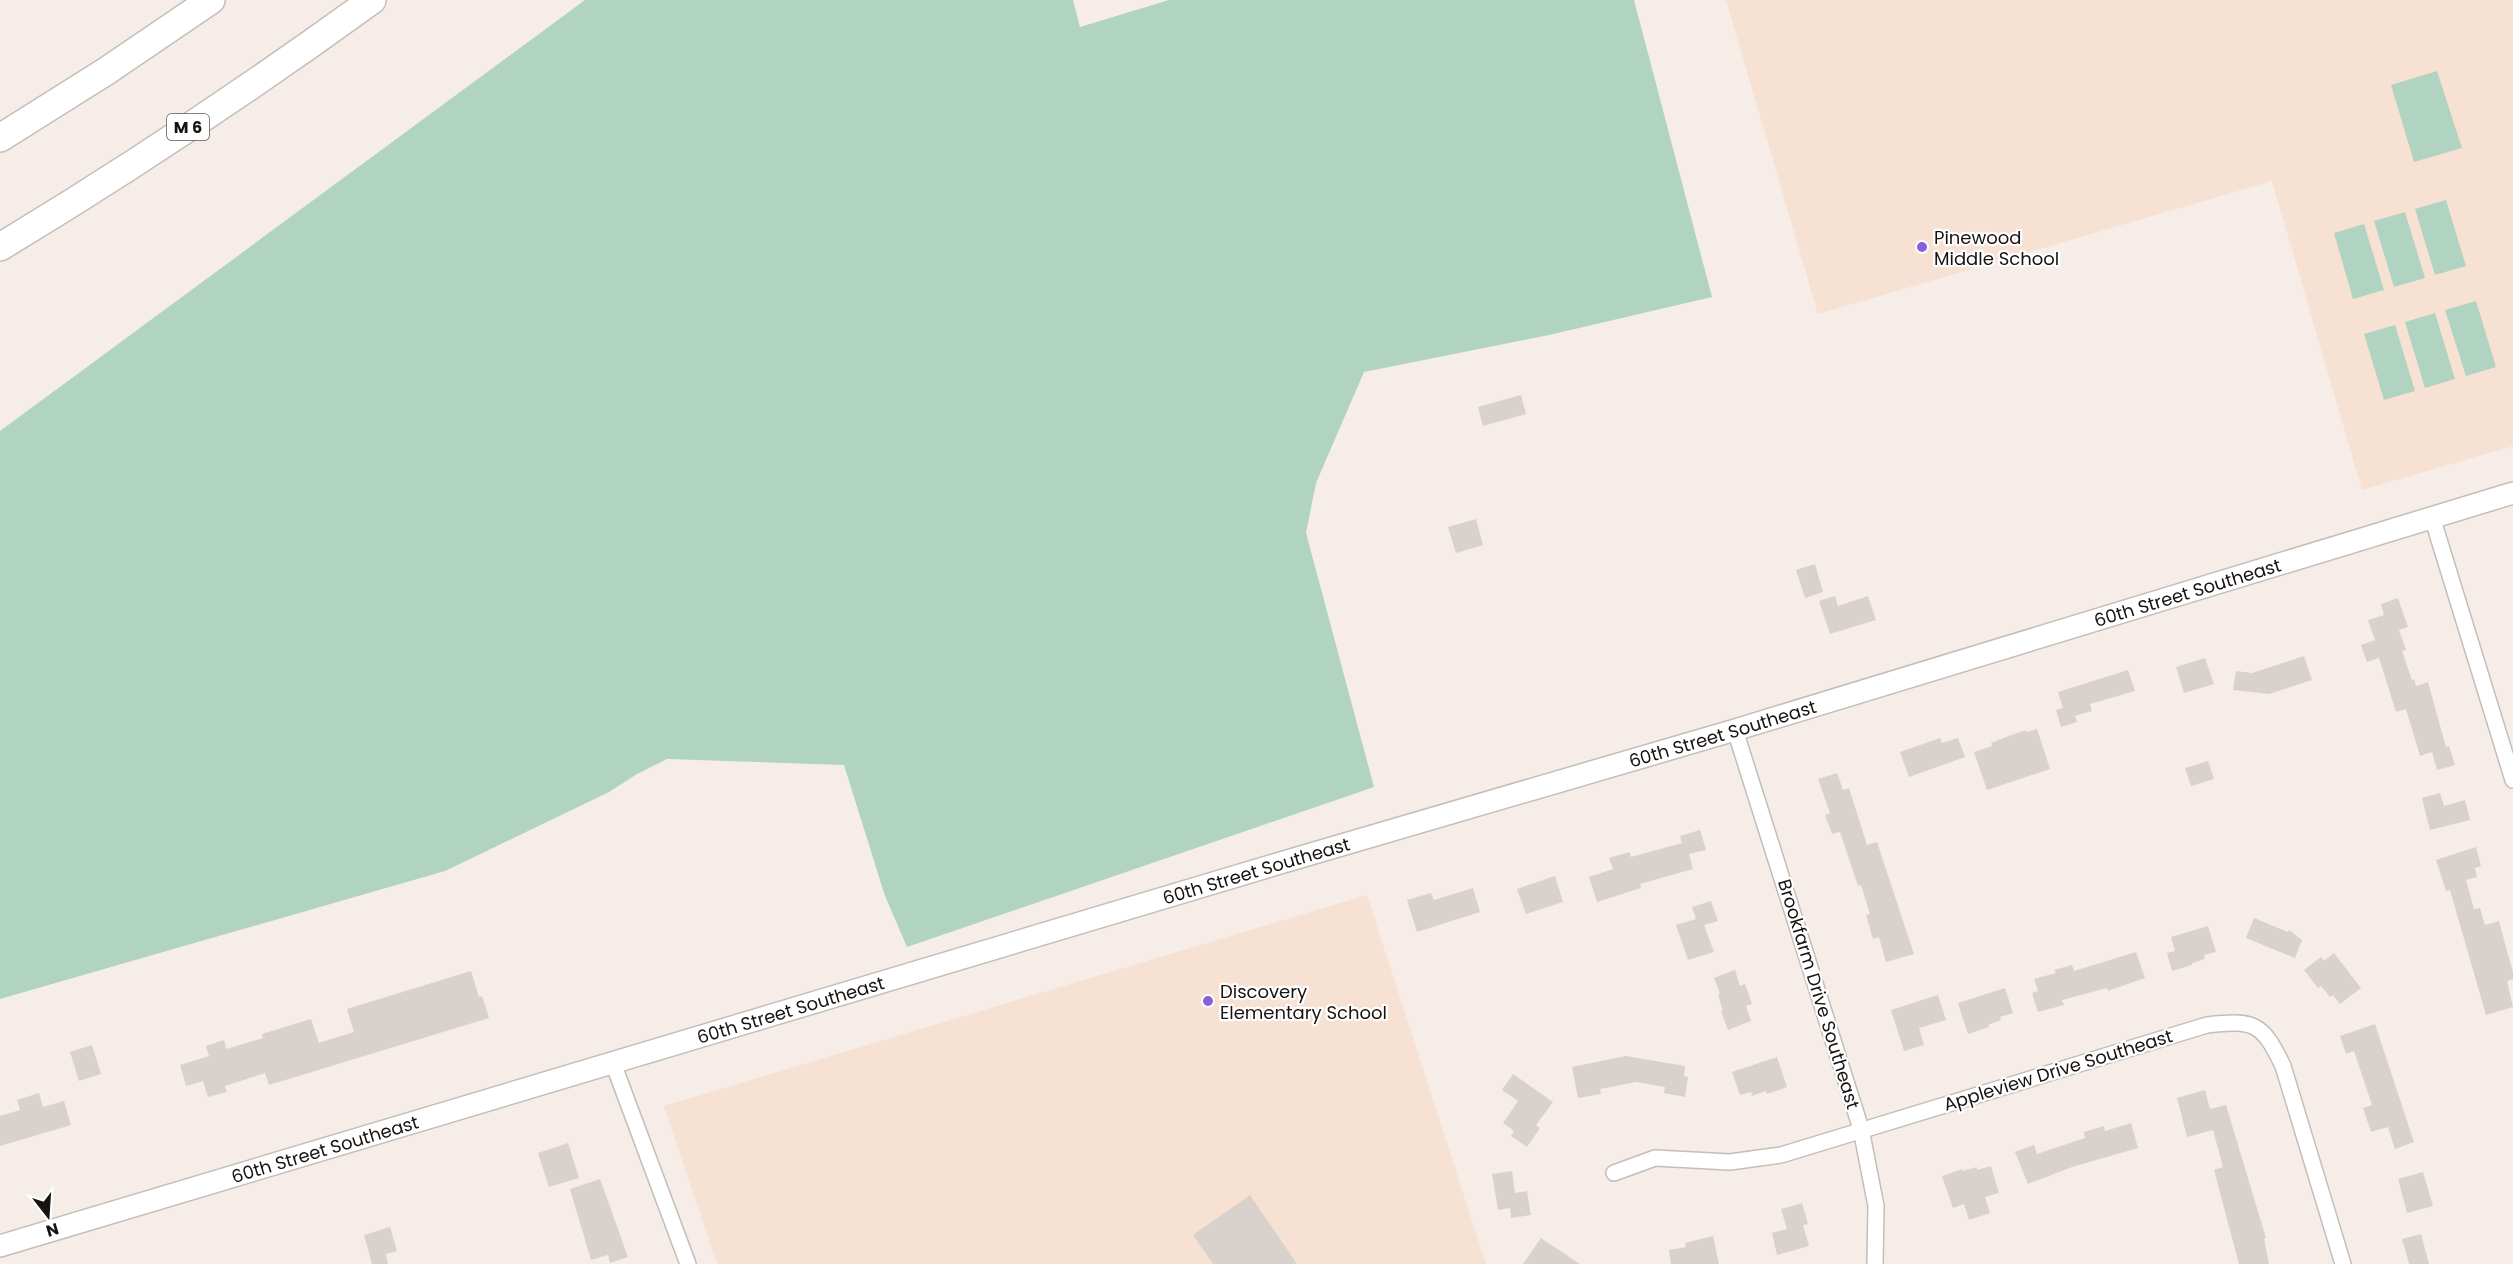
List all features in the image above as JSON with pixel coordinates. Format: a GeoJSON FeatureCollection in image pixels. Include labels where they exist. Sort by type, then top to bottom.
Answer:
{"type":"FeatureCollection","features":[{"type":"Feature","properties":{"kind":"highway"},"geometry":{"type":"LineString","coordinates":[[0,138],[105,72],[211,0]]}},
{"type":"Feature","properties":{"kind":"highway","name":"M 6"},"geometry":{"type":"LineString","coordinates":[[0,247],[276,69],[372,0]]}},
{"type":"Feature","properties":{"kind":"main road","name":"60th Street Southeast"},"geometry":{"type":"LineString","coordinates":[[0,1246],[1735,730],[2513,493]]}},
{"type":"Feature","properties":{"kind":"street"},"geometry":{"type":"LineString","coordinates":[[2432,517],[2513,780]]}},
{"type":"Feature","properties":{"kind":"street","name":"Brookfarm Drive Southeast"},"geometry":{"type":"LineString","coordinates":[[1735,730],[1861,1129],[1876,1206],[1875,1264]]}},
{"type":"Feature","properties":{"kind":"street","name":"Appleview Drive Southeast"},"geometry":{"type":"LineString","coordinates":[[1614,1173],[1655,1158],[1730,1162],[1781,1155],[2207,1025],[2238,1022],[2258,1027],[2272,1044],[2283,1066],[2343,1264]]}},
{"type":"Feature","properties":{"kind":"street"},"geometry":{"type":"LineString","coordinates":[[613,1063],[688,1264]]}},
{"type":"Feature","properties":{"kind":"shaded area","name":"Pinewood Middle School"},"geometry":{"type":"Polygon","coordinates":[[[1726,0],[2513,0],[2513,446],[2362,490],[2272,181],[1818,314],[1726,0]]]}},
{"type":"Feature","properties":{"kind":"shaded area","name":"Discovery Elementary School"},"geometry":{"type":"Polygon","coordinates":[[[1367,895],[1486,1264],[717,1264],[664,1106],[1367,895]]]}},
{"type":"Feature","properties":{"kind":"green space"},"geometry":{"type":"Polygon","coordinates":[[[585,0],[1073,0],[1080,27],[1169,0],[1634,0],[1712,297],[1549,335],[1364,372],[1316,483],[1306,533],[1374,787],[907,947],[885,896],[844,765],[667,759],[609,792],[445,871],[0,999],[0,431],[585,0]]]}},
{"type":"Feature","properties":{"kind":"green space"},"geometry":{"type":"Polygon","coordinates":[[[2437,71],[2462,148],[2414,162],[2391,85],[2437,71]]]}},
{"type":"Feature","properties":{"kind":"green space"},"geometry":{"type":"Polygon","coordinates":[[[2446,200],[2466,266],[2435,275],[2415,209],[2446,200]]]}},
{"type":"Feature","properties":{"kind":"green space"},"geometry":{"type":"Polygon","coordinates":[[[2405,212],[2425,278],[2394,287],[2374,221],[2405,212]]]}},
{"type":"Feature","properties":{"kind":"green space"},"geometry":{"type":"Polygon","coordinates":[[[2364,224],[2384,290],[2353,299],[2334,233],[2364,224]]]}},
{"type":"Feature","properties":{"kind":"green space"},"geometry":{"type":"Polygon","coordinates":[[[2476,301],[2496,367],[2466,376],[2445,310],[2476,301]]]}},
{"type":"Feature","properties":{"kind":"green space"},"geometry":{"type":"Polygon","coordinates":[[[2435,313],[2455,379],[2425,388],[2405,322],[2435,313]]]}},
{"type":"Feature","properties":{"kind":"green space"},"geometry":{"type":"Polygon","coordinates":[[[2395,325],[2415,391],[2384,400],[2364,334],[2395,325]]]}},
{"type":"Feature","properties":{"kind":"building"},"geometry":{"type":"Polygon","coordinates":[[[1521,395],[1526,414],[1483,426],[1478,407],[1521,395]]]}},
{"type":"Feature","properties":{"kind":"building"},"geometry":{"type":"Polygon","coordinates":[[[1476,519],[1483,545],[1456,553],[1448,527],[1476,519]]]}},
{"type":"Feature","properties":{"kind":"building"},"geometry":{"type":"Polygon","coordinates":[[[1815,564],[1823,592],[1805,598],[1796,570],[1815,564]]]}},
{"type":"Feature","properties":{"kind":"building"},"geometry":{"type":"Polygon","coordinates":[[[1835,596],[1838,606],[1868,596],[1876,620],[1830,634],[1819,601],[1835,596]]]}},
{"type":"Feature","properties":{"kind":"building"},"geometry":{"type":"Polygon","coordinates":[[[2398,598],[2408,627],[2399,630],[2406,650],[2402,651],[2416,686],[2428,682],[2446,747],[2449,746],[2455,765],[2437,770],[2432,752],[2420,756],[2406,709],[2396,712],[2379,658],[2367,662],[2361,645],[2375,640],[2368,620],[2384,615],[2381,604],[2398,598]]]}},
{"type":"Feature","properties":{"kind":"building"},"geometry":{"type":"Polygon","coordinates":[[[2304,656],[2312,680],[2269,694],[2233,690],[2236,671],[2252,673],[2304,656]]]}},
{"type":"Feature","properties":{"kind":"building"},"geometry":{"type":"Polygon","coordinates":[[[2205,658],[2214,684],[2184,693],[2176,667],[2205,658]]]}},
{"type":"Feature","properties":{"kind":"building"},"geometry":{"type":"Polygon","coordinates":[[[2128,670],[2135,691],[2090,704],[2092,711],[2075,716],[2077,722],[2061,727],[2056,710],[2063,708],[2058,692],[2128,670]]]}},
{"type":"Feature","properties":{"kind":"building"},"geometry":{"type":"Polygon","coordinates":[[[2037,729],[2050,769],[1987,790],[1974,752],[1992,746],[1991,743],[2006,737],[2037,729]]]}},
{"type":"Feature","properties":{"kind":"building"},"geometry":{"type":"Polygon","coordinates":[[[1940,738],[1942,743],[1958,738],[1965,757],[1909,777],[1900,752],[1940,738]]]}},
{"type":"Feature","properties":{"kind":"building"},"geometry":{"type":"Polygon","coordinates":[[[2208,761],[2214,779],[2191,786],[2185,768],[2208,761]]]}},
{"type":"Feature","properties":{"kind":"building"},"geometry":{"type":"Polygon","coordinates":[[[1837,773],[1843,790],[1849,788],[1867,845],[1877,842],[1914,954],[1886,962],[1879,937],[1873,939],[1866,915],[1870,914],[1861,885],[1858,886],[1840,832],[1832,834],[1825,815],[1830,813],[1818,779],[1837,773]]]}},
{"type":"Feature","properties":{"kind":"building"},"geometry":{"type":"Polygon","coordinates":[[[2440,793],[2444,806],[2465,800],[2470,820],[2430,830],[2422,798],[2440,793]]]}},
{"type":"Feature","properties":{"kind":"building"},"geometry":{"type":"Polygon","coordinates":[[[1700,830],[1706,850],[1689,854],[1693,869],[1640,884],[1641,888],[1597,902],[1589,877],[1613,869],[1609,858],[1629,852],[1631,857],[1682,843],[1680,836],[1700,830]]]}},
{"type":"Feature","properties":{"kind":"building"},"geometry":{"type":"Polygon","coordinates":[[[2476,847],[2481,866],[2475,868],[2477,877],[2466,880],[2474,909],[2480,908],[2485,925],[2499,921],[2513,973],[2513,979],[2507,981],[2513,1007],[2486,1015],[2450,890],[2446,891],[2436,860],[2476,847]]]}},
{"type":"Feature","properties":{"kind":"building"},"geometry":{"type":"Polygon","coordinates":[[[1555,876],[1563,902],[1526,914],[1517,889],[1555,876]]]}},
{"type":"Feature","properties":{"kind":"building"},"geometry":{"type":"Polygon","coordinates":[[[1473,888],[1480,912],[1417,932],[1407,900],[1431,893],[1434,900],[1473,888]]]}},
{"type":"Feature","properties":{"kind":"building"},"geometry":{"type":"Polygon","coordinates":[[[1711,901],[1718,921],[1704,925],[1714,952],[1688,960],[1676,925],[1696,919],[1692,907],[1711,901]]]}},
{"type":"Feature","properties":{"kind":"building"},"geometry":{"type":"Polygon","coordinates":[[[2254,918],[2288,932],[2289,930],[2302,940],[2295,958],[2246,938],[2254,918]]]}},
{"type":"Feature","properties":{"kind":"building"},"geometry":{"type":"Polygon","coordinates":[[[2208,926],[2216,952],[2204,955],[2205,959],[2192,963],[2192,965],[2172,971],[2167,953],[2175,951],[2171,937],[2208,926]]]}},
{"type":"Feature","properties":{"kind":"building"},"geometry":{"type":"Polygon","coordinates":[[[2136,952],[2145,978],[2108,991],[2107,988],[2062,1000],[2064,1005],[2038,1012],[2032,993],[2038,991],[2034,979],[2056,973],[2054,970],[2072,965],[2074,971],[2136,952]]]}},
{"type":"Feature","properties":{"kind":"building"},"geometry":{"type":"Polygon","coordinates":[[[2334,953],[2361,988],[2340,1004],[2321,986],[2318,988],[2304,970],[2321,957],[2324,961],[2334,953]]]}},
{"type":"Feature","properties":{"kind":"building"},"geometry":{"type":"Polygon","coordinates":[[[1735,970],[1740,986],[1745,984],[1752,1004],[1746,1006],[1751,1021],[1728,1030],[1721,1011],[1723,1011],[1718,995],[1720,994],[1714,978],[1735,970]]]}},
{"type":"Feature","properties":{"kind":"building"},"geometry":{"type":"Polygon","coordinates":[[[471,971],[479,997],[482,996],[489,1018],[269,1085],[265,1073],[225,1086],[227,1092],[208,1097],[203,1081],[186,1086],[180,1065],[209,1056],[206,1046],[224,1040],[226,1049],[263,1038],[262,1034],[311,1019],[319,1043],[354,1032],[347,1009],[471,971]]]}},
{"type":"Feature","properties":{"kind":"building"},"geometry":{"type":"Polygon","coordinates":[[[2005,988],[2013,1013],[2000,1017],[2001,1020],[1988,1025],[1989,1027],[1968,1034],[1958,1003],[2005,988]]]}},
{"type":"Feature","properties":{"kind":"building"},"geometry":{"type":"Polygon","coordinates":[[[1938,995],[1946,1020],[1919,1028],[1924,1045],[1904,1051],[1891,1010],[1938,995]]]}},
{"type":"Feature","properties":{"kind":"building"},"geometry":{"type":"Polygon","coordinates":[[[2375,1024],[2414,1142],[2395,1149],[2388,1127],[2371,1132],[2363,1108],[2372,1105],[2354,1051],[2346,1054],[2340,1036],[2375,1024]]]}},
{"type":"Feature","properties":{"kind":"building"},"geometry":{"type":"Polygon","coordinates":[[[92,1045],[101,1074],[79,1081],[70,1052],[92,1045]]]}},
{"type":"Feature","properties":{"kind":"building"},"geometry":{"type":"Polygon","coordinates":[[[1626,1056],[1685,1066],[1684,1076],[1688,1077],[1685,1097],[1664,1093],[1665,1087],[1636,1082],[1600,1089],[1601,1094],[1578,1098],[1572,1067],[1626,1056]]]}},
{"type":"Feature","properties":{"kind":"building"},"geometry":{"type":"Polygon","coordinates":[[[1777,1057],[1787,1087],[1767,1094],[1766,1091],[1752,1096],[1751,1092],[1740,1095],[1732,1072],[1777,1057]]]}},
{"type":"Feature","properties":{"kind":"building"},"geometry":{"type":"Polygon","coordinates":[[[1513,1074],[1553,1102],[1536,1125],[1540,1128],[1527,1147],[1511,1136],[1514,1131],[1503,1123],[1518,1101],[1502,1090],[1513,1074]]]}},
{"type":"Feature","properties":{"kind":"building"},"geometry":{"type":"Polygon","coordinates":[[[2205,1090],[2210,1109],[2226,1105],[2266,1238],[2264,1239],[2269,1264],[2239,1264],[2214,1170],[2223,1167],[2213,1130],[2187,1137],[2177,1098],[2205,1090]]]}},
{"type":"Feature","properties":{"kind":"building"},"geometry":{"type":"Polygon","coordinates":[[[39,1093],[43,1107],[64,1101],[71,1125],[0,1146],[0,1116],[20,1110],[17,1100],[39,1093]]]}},
{"type":"Feature","properties":{"kind":"building"},"geometry":{"type":"Polygon","coordinates":[[[2131,1123],[2138,1148],[2072,1167],[2028,1184],[2015,1152],[2034,1145],[2037,1154],[2085,1138],[2084,1132],[2104,1126],[2105,1131],[2131,1123]]]}},
{"type":"Feature","properties":{"kind":"building"},"geometry":{"type":"Polygon","coordinates":[[[568,1143],[579,1178],[549,1187],[538,1153],[568,1143]]]}},
{"type":"Feature","properties":{"kind":"building"},"geometry":{"type":"Polygon","coordinates":[[[1991,1166],[1999,1193],[1985,1197],[1990,1213],[1969,1220],[1964,1204],[1953,1208],[1942,1176],[1963,1169],[1963,1171],[1977,1167],[1977,1170],[1991,1166]]]}},
{"type":"Feature","properties":{"kind":"building"},"geometry":{"type":"Polygon","coordinates":[[[1512,1171],[1515,1193],[1527,1191],[1531,1215],[1511,1218],[1510,1208],[1498,1210],[1492,1174],[1512,1171]]]}},
{"type":"Feature","properties":{"kind":"building"},"geometry":{"type":"Polygon","coordinates":[[[2423,1172],[2433,1206],[2407,1213],[2398,1179],[2423,1172]]]}},
{"type":"Feature","properties":{"kind":"building"},"geometry":{"type":"Polygon","coordinates":[[[600,1179],[628,1257],[610,1263],[608,1255],[591,1260],[570,1189],[600,1179]]]}},
{"type":"Feature","properties":{"kind":"building"},"geometry":{"type":"Polygon","coordinates":[[[1250,1195],[1297,1264],[1213,1264],[1193,1235],[1250,1195]]]}},
{"type":"Feature","properties":{"kind":"building"},"geometry":{"type":"Polygon","coordinates":[[[1802,1203],[1808,1224],[1803,1225],[1809,1246],[1777,1255],[1772,1233],[1787,1229],[1781,1209],[1802,1203]]]}},
{"type":"Feature","properties":{"kind":"building"},"geometry":{"type":"Polygon","coordinates":[[[390,1227],[397,1251],[386,1254],[388,1264],[372,1264],[364,1235],[390,1227]]]}},
{"type":"Feature","properties":{"kind":"building"},"geometry":{"type":"Polygon","coordinates":[[[2421,1234],[2429,1264],[2409,1264],[2402,1239],[2421,1234]]]}},
{"type":"Feature","properties":{"kind":"building"},"geometry":{"type":"Polygon","coordinates":[[[1713,1236],[1719,1264],[1671,1264],[1669,1250],[1686,1247],[1685,1243],[1713,1236]]]}},
{"type":"Feature","properties":{"kind":"building"},"geometry":{"type":"Polygon","coordinates":[[[1541,1238],[1580,1264],[1523,1264],[1541,1238]]]}},
{"type":"Feature","properties":{"kind":"place","name":"Pinewood Middle School"},"geometry":{"type":"Point","coordinates":[1922,247]}},
{"type":"Feature","properties":{"kind":"place","name":"Discovery Elementary School"},"geometry":{"type":"Point","coordinates":[1208,1001]}}]}
